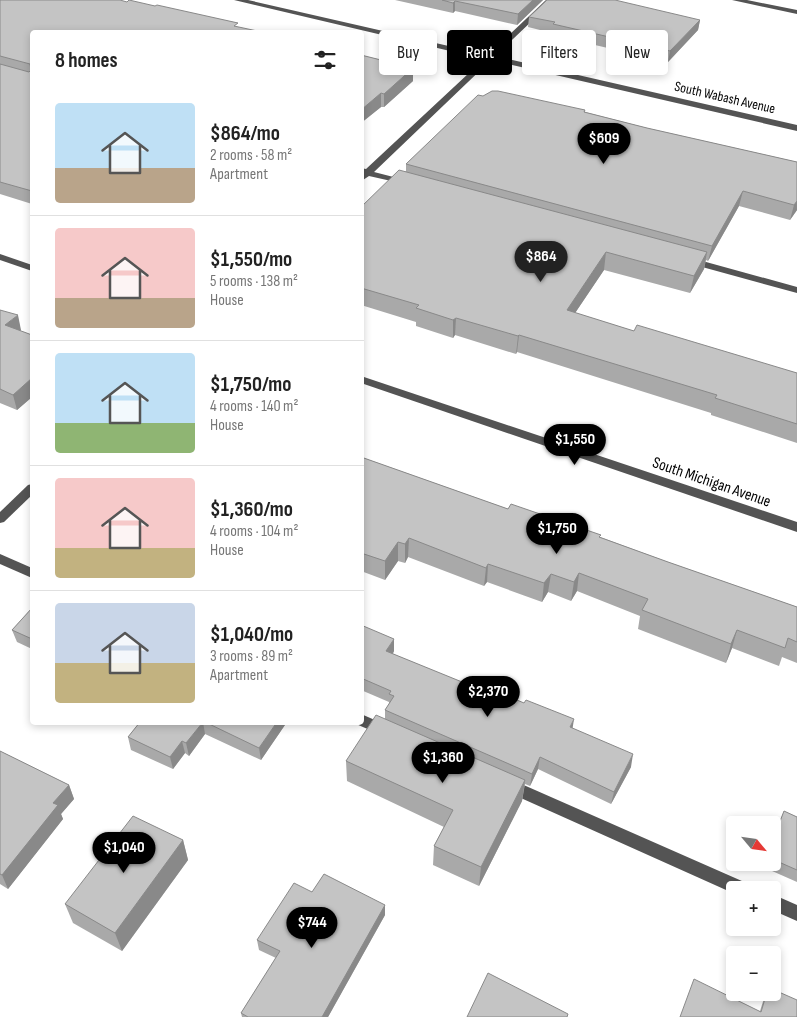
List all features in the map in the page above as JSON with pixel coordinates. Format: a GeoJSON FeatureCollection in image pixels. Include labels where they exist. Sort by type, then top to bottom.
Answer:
{"type":"FeatureCollection","features":[{"type":"Feature","properties":{"kind":"street","name":"South Wabash Avenue"},"geometry":{"type":"LineString","coordinates":[[238,0],[447,47]]}},
{"type":"Feature","properties":{"kind":"street"},"geometry":{"type":"LineString","coordinates":[[512,36],[550,0]]}},
{"type":"Feature","properties":{"kind":"street"},"geometry":{"type":"LineString","coordinates":[[736,0],[797,12]]}},
{"type":"Feature","properties":{"kind":"street","name":"South Wabash Avenue"},"geometry":{"type":"LineString","coordinates":[[512,62],[797,128]]}},
{"type":"Feature","properties":{"kind":"street"},"geometry":{"type":"LineString","coordinates":[[364,173],[470,75]]}},
{"type":"Feature","properties":{"kind":"street"},"geometry":{"type":"LineString","coordinates":[[364,174],[420,187]]}},
{"type":"Feature","properties":{"kind":"street"},"geometry":{"type":"LineString","coordinates":[[674,256],[797,290]]}},
{"type":"Feature","properties":{"kind":"street"},"geometry":{"type":"LineString","coordinates":[[0,257],[30,267]]}},
{"type":"Feature","properties":{"kind":"street","name":"South Michigan Avenue"},"geometry":{"type":"LineString","coordinates":[[364,380],[797,527]]}},
{"type":"Feature","properties":{"kind":"street"},"geometry":{"type":"LineString","coordinates":[[0,519],[30,490]]}},
{"type":"Feature","properties":{"kind":"street"},"geometry":{"type":"LineString","coordinates":[[0,559],[30,572]]}},
{"type":"Feature","properties":{"kind":"street"},"geometry":{"type":"LineString","coordinates":[[364,721],[398,736]]}},
{"type":"Feature","properties":{"kind":"street"},"geometry":{"type":"LineString","coordinates":[[498,780],[726,882]]}},
{"type":"Feature","properties":{"kind":"street"},"geometry":{"type":"LineString","coordinates":[[781,906],[797,913]]}},
{"type":"Feature","properties":{"kind":"building"},"geometry":{"type":"Polygon","coordinates":[[[0,0],[120,0],[127,2],[129,0],[238,23],[234,26],[253,30],[30,30],[30,64],[0,56],[0,0]]]}},
{"type":"Feature","properties":{"kind":"building"},"geometry":{"type":"Polygon","coordinates":[[[442,0],[533,0],[518,14],[442,0]]]}},
{"type":"Feature","properties":{"kind":"building"},"geometry":{"type":"Polygon","coordinates":[[[547,0],[615,0],[700,20],[670,51],[668,51],[668,30],[606,30],[606,36],[596,34],[596,30],[579,30],[553,24],[555,22],[529,17],[547,0]]]}},
{"type":"Feature","properties":{"kind":"building"},"geometry":{"type":"Polygon","coordinates":[[[364,56],[379,60],[379,75],[405,75],[384,94],[381,93],[364,107],[364,56]]]}},
{"type":"Feature","properties":{"kind":"building"},"geometry":{"type":"Polygon","coordinates":[[[0,64],[29,72],[30,190],[0,182],[0,64]]]}},
{"type":"Feature","properties":{"kind":"building"},"geometry":{"type":"Polygon","coordinates":[[[492,91],[585,110],[584,112],[647,128],[797,162],[797,201],[794,205],[743,191],[712,246],[406,164],[478,95],[483,96],[492,91]]]}},
{"type":"Feature","properties":{"kind":"building"},"geometry":{"type":"Polygon","coordinates":[[[399,170],[707,252],[694,276],[606,252],[567,310],[634,331],[637,325],[797,373],[797,424],[715,398],[717,395],[519,335],[456,318],[453,320],[416,308],[419,305],[364,289],[364,204],[399,170]]]}},
{"type":"Feature","properties":{"kind":"building"},"geometry":{"type":"Polygon","coordinates":[[[0,310],[18,315],[5,325],[30,334],[30,380],[13,395],[0,389],[0,310]]]}},
{"type":"Feature","properties":{"kind":"building"},"geometry":{"type":"Polygon","coordinates":[[[364,458],[508,509],[511,504],[797,607],[797,642],[788,638],[785,648],[737,630],[731,644],[642,610],[648,599],[579,573],[574,582],[551,574],[544,583],[488,564],[486,568],[409,538],[405,544],[398,542],[385,561],[364,554],[364,458]]]}},
{"type":"Feature","properties":{"kind":"building"},"geometry":{"type":"Polygon","coordinates":[[[30,610],[30,638],[12,630],[30,610]]]}},
{"type":"Feature","properties":{"kind":"building"},"geometry":{"type":"Polygon","coordinates":[[[364,626],[394,639],[386,651],[467,684],[470,680],[524,703],[526,700],[574,719],[570,727],[633,754],[614,792],[540,757],[532,774],[385,710],[394,696],[389,694],[391,691],[364,679],[364,626]]]}},
{"type":"Feature","properties":{"kind":"building"},"geometry":{"type":"Polygon","coordinates":[[[376,715],[525,780],[481,867],[434,846],[453,810],[346,761],[376,715]]]}},
{"type":"Feature","properties":{"kind":"building"},"geometry":{"type":"Polygon","coordinates":[[[138,725],[201,725],[186,743],[182,741],[170,757],[128,737],[138,725]]]}},
{"type":"Feature","properties":{"kind":"building"},"geometry":{"type":"Polygon","coordinates":[[[211,725],[275,725],[259,748],[211,725]]]}},
{"type":"Feature","properties":{"kind":"building"},"geometry":{"type":"Polygon","coordinates":[[[0,751],[69,785],[53,803],[58,805],[2,875],[0,874],[0,751]]]}},
{"type":"Feature","properties":{"kind":"building"},"geometry":{"type":"Polygon","coordinates":[[[784,811],[797,817],[797,870],[781,863],[781,819],[784,811]]]}},
{"type":"Feature","properties":{"kind":"building"},"geometry":{"type":"Polygon","coordinates":[[[133,816],[183,840],[115,933],[65,904],[133,816]]]}},
{"type":"Feature","properties":{"kind":"building"},"geometry":{"type":"Polygon","coordinates":[[[324,874],[385,905],[322,1017],[248,1017],[241,1013],[280,951],[257,940],[294,883],[312,892],[324,874]]]}},
{"type":"Feature","properties":{"kind":"building"},"geometry":{"type":"Polygon","coordinates":[[[488,973],[568,1014],[567,1017],[467,1017],[488,973]]]}},
{"type":"Feature","properties":{"kind":"building"},"geometry":{"type":"Polygon","coordinates":[[[694,979],[726,995],[726,1001],[739,1001],[761,1012],[764,1001],[781,1001],[781,993],[797,1000],[797,1017],[680,1017],[694,979]]]}}]}
